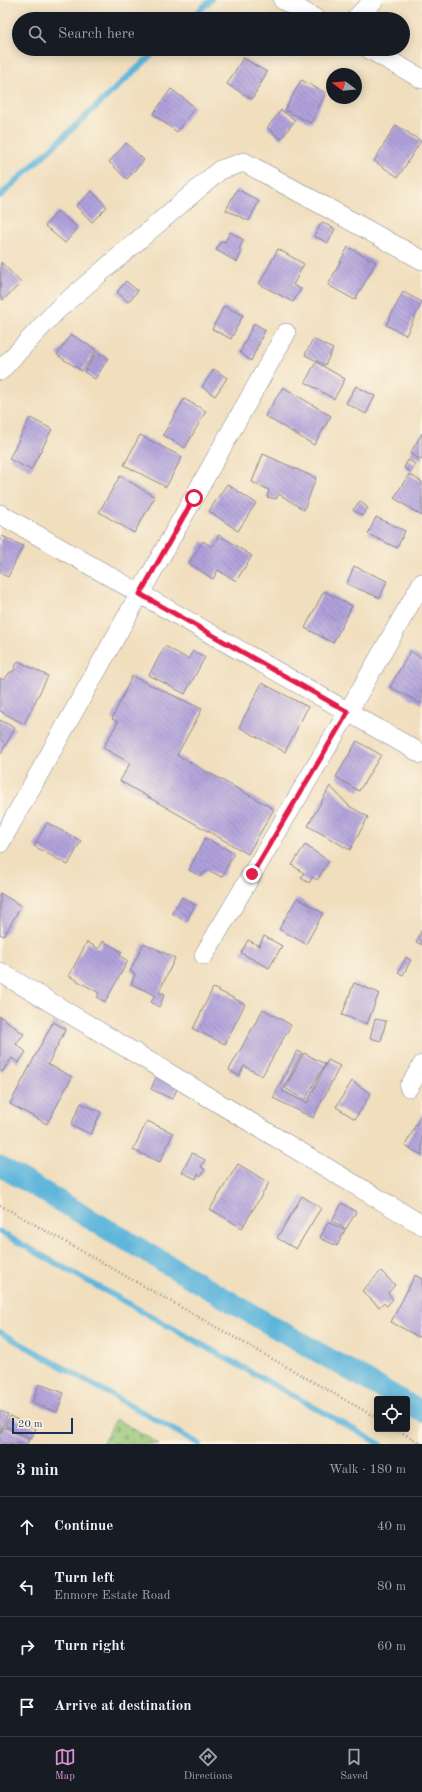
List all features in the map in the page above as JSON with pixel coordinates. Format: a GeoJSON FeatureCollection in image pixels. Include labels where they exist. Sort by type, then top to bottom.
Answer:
{"type":"FeatureCollection","features":[{"type":"Feature","properties":{"kind":"street"},"geometry":{"type":"LineString","coordinates":[[283,0],[304,12]]}},
{"type":"Feature","properties":{"kind":"street"},"geometry":{"type":"LineString","coordinates":[[361,12],[374,0]]}},
{"type":"Feature","properties":{"kind":"street"},"geometry":{"type":"LineString","coordinates":[[381,56],[422,79]]}},
{"type":"Feature","properties":{"kind":"street"},"geometry":{"type":"LineString","coordinates":[[0,371],[57,310],[220,170],[244,162],[422,260]]}},
{"type":"Feature","properties":{"kind":"street"},"geometry":{"type":"LineString","coordinates":[[0,843],[286,333]]}},
{"type":"Feature","properties":{"kind":"street"},"geometry":{"type":"LineString","coordinates":[[0,514],[422,754]]}},
{"type":"Feature","properties":{"kind":"street"},"geometry":{"type":"LineString","coordinates":[[204,956],[348,712],[422,583]]}},
{"type":"Feature","properties":{"kind":"street"},"geometry":{"type":"LineString","coordinates":[[0,972],[422,1225]]}},
{"type":"Feature","properties":{"kind":"street"},"geometry":{"type":"LineString","coordinates":[[409,1087],[422,1065]]}},
{"type":"Feature","properties":{"kind":"path"},"geometry":{"type":"LineString","coordinates":[[0,1205],[374,1416]]}},
{"type":"Feature","properties":{"kind":"path"},"geometry":{"type":"LineString","coordinates":[[401,1432],[422,1444]]}},
{"type":"Feature","properties":{"kind":"green space"},"geometry":{"type":"Polygon","coordinates":[[[116,1419],[159,1444],[102,1444],[116,1419]]]}},
{"type":"Feature","properties":{"kind":"building"},"geometry":{"type":"Polygon","coordinates":[[[243,58],[267,72],[252,99],[227,84],[243,58]]]}},
{"type":"Feature","properties":{"kind":"building"},"geometry":{"type":"Polygon","coordinates":[[[301,80],[326,93],[311,123],[285,110],[301,80]]]}},
{"type":"Feature","properties":{"kind":"building"},"geometry":{"type":"Polygon","coordinates":[[[171,89],[195,107],[177,132],[153,114],[171,89]]]}},
{"type":"Feature","properties":{"kind":"building"},"geometry":{"type":"Polygon","coordinates":[[[281,110],[295,120],[281,139],[267,128],[281,110]]]}},
{"type":"Feature","properties":{"kind":"building"},"geometry":{"type":"Polygon","coordinates":[[[396,125],[421,141],[398,177],[374,161],[396,125]]]}},
{"type":"Feature","properties":{"kind":"building"},"geometry":{"type":"Polygon","coordinates":[[[126,143],[144,160],[127,179],[109,162],[126,143]]]}},
{"type":"Feature","properties":{"kind":"building"},"geometry":{"type":"Polygon","coordinates":[[[237,189],[259,201],[249,221],[226,210],[237,189]]]}},
{"type":"Feature","properties":{"kind":"building"},"geometry":{"type":"Polygon","coordinates":[[[92,191],[107,207],[92,222],[76,206],[92,191]]]}},
{"type":"Feature","properties":{"kind":"building"},"geometry":{"type":"Polygon","coordinates":[[[58,211],[78,228],[65,243],[45,226],[58,211]]]}},
{"type":"Feature","properties":{"kind":"building"},"geometry":{"type":"Polygon","coordinates":[[[322,222],[335,229],[328,243],[314,236],[322,222]]]}},
{"type":"Feature","properties":{"kind":"building"},"geometry":{"type":"Polygon","coordinates":[[[230,232],[244,240],[239,249],[242,251],[237,262],[216,250],[221,241],[225,242],[230,232]]]}},
{"type":"Feature","properties":{"kind":"building"},"geometry":{"type":"Polygon","coordinates":[[[348,247],[376,262],[355,300],[328,285],[348,247]]]}},
{"type":"Feature","properties":{"kind":"building"},"geometry":{"type":"Polygon","coordinates":[[[278,249],[304,264],[293,285],[301,289],[293,302],[259,284],[278,249]]]}},
{"type":"Feature","properties":{"kind":"building"},"geometry":{"type":"Polygon","coordinates":[[[1,262],[21,283],[3,300],[0,296],[1,262]]]}},
{"type":"Feature","properties":{"kind":"building"},"geometry":{"type":"Polygon","coordinates":[[[126,281],[138,291],[128,302],[117,292],[126,281]]]}},
{"type":"Feature","properties":{"kind":"building"},"geometry":{"type":"Polygon","coordinates":[[[403,292],[422,302],[406,335],[386,325],[403,292]]]}},
{"type":"Feature","properties":{"kind":"building"},"geometry":{"type":"Polygon","coordinates":[[[224,306],[243,315],[231,339],[212,329],[224,306]]]}},
{"type":"Feature","properties":{"kind":"building"},"geometry":{"type":"Polygon","coordinates":[[[254,323],[265,330],[251,361],[240,352],[254,323]]]}},
{"type":"Feature","properties":{"kind":"building"},"geometry":{"type":"Polygon","coordinates":[[[71,334],[96,350],[82,371],[57,355],[71,334]]]}},
{"type":"Feature","properties":{"kind":"building"},"geometry":{"type":"Polygon","coordinates":[[[313,339],[333,349],[325,365],[305,355],[313,339]]]}},
{"type":"Feature","properties":{"kind":"building"},"geometry":{"type":"Polygon","coordinates":[[[97,351],[108,358],[95,379],[84,372],[97,351]]]}},
{"type":"Feature","properties":{"kind":"building"},"geometry":{"type":"Polygon","coordinates":[[[316,362],[345,379],[334,399],[305,382],[316,362]]]}},
{"type":"Feature","properties":{"kind":"building"},"geometry":{"type":"Polygon","coordinates":[[[214,369],[227,378],[215,396],[202,387],[214,369]]]}},
{"type":"Feature","properties":{"kind":"building"},"geometry":{"type":"Polygon","coordinates":[[[356,386],[375,396],[366,414],[346,403],[356,386]]]}},
{"type":"Feature","properties":{"kind":"building"},"geometry":{"type":"Polygon","coordinates":[[[283,387],[331,416],[314,445],[265,416],[283,387]]]}},
{"type":"Feature","properties":{"kind":"building"},"geometry":{"type":"Polygon","coordinates":[[[184,399],[206,411],[185,448],[163,435],[184,399]]]}},
{"type":"Feature","properties":{"kind":"building"},"geometry":{"type":"Polygon","coordinates":[[[30,418],[52,429],[31,470],[9,459],[30,418]]]}},
{"type":"Feature","properties":{"kind":"building"},"geometry":{"type":"Polygon","coordinates":[[[422,433],[422,460],[410,454],[422,433]]]}},
{"type":"Feature","properties":{"kind":"building"},"geometry":{"type":"Polygon","coordinates":[[[140,435],[182,457],[166,487],[124,465],[140,435]]]}},
{"type":"Feature","properties":{"kind":"building"},"geometry":{"type":"Polygon","coordinates":[[[263,454],[316,478],[304,510],[279,494],[276,499],[267,497],[269,490],[252,482],[263,454]]]}},
{"type":"Feature","properties":{"kind":"building"},"geometry":{"type":"Polygon","coordinates":[[[408,460],[415,464],[411,472],[404,468],[408,460]]]}},
{"type":"Feature","properties":{"kind":"building"},"geometry":{"type":"Polygon","coordinates":[[[409,474],[422,482],[422,516],[394,498],[409,474]]]}},
{"type":"Feature","properties":{"kind":"building"},"geometry":{"type":"Polygon","coordinates":[[[120,476],[155,497],[134,533],[99,512],[120,476]]]}},
{"type":"Feature","properties":{"kind":"building"},"geometry":{"type":"Polygon","coordinates":[[[227,484],[256,503],[238,531],[209,511],[227,484]]]}},
{"type":"Feature","properties":{"kind":"building"},"geometry":{"type":"Polygon","coordinates":[[[360,501],[368,508],[362,516],[353,510],[360,501]]]}},
{"type":"Feature","properties":{"kind":"building"},"geometry":{"type":"Polygon","coordinates":[[[376,517],[405,531],[397,548],[368,534],[376,517]]]}},
{"type":"Feature","properties":{"kind":"building"},"geometry":{"type":"Polygon","coordinates":[[[219,535],[252,556],[236,581],[218,570],[213,579],[189,563],[203,541],[212,547],[219,535]]]}},
{"type":"Feature","properties":{"kind":"building"},"geometry":{"type":"Polygon","coordinates":[[[2,536],[23,546],[8,577],[0,573],[0,540],[2,536]]]}},
{"type":"Feature","properties":{"kind":"building"},"geometry":{"type":"Polygon","coordinates":[[[354,566],[387,581],[380,598],[347,584],[354,566]]]}},
{"type":"Feature","properties":{"kind":"building"},"geometry":{"type":"Polygon","coordinates":[[[324,591],[352,606],[333,643],[305,628],[324,591]]]}},
{"type":"Feature","properties":{"kind":"building"},"geometry":{"type":"Polygon","coordinates":[[[165,646],[188,659],[193,651],[205,657],[185,694],[149,675],[165,646]]]}},
{"type":"Feature","properties":{"kind":"building"},"geometry":{"type":"Polygon","coordinates":[[[410,651],[422,658],[422,704],[390,687],[410,651]]]}},
{"type":"Feature","properties":{"kind":"building"},"geometry":{"type":"Polygon","coordinates":[[[18,661],[48,676],[24,724],[0,711],[0,678],[4,680],[10,672],[13,672],[18,661]]]}},
{"type":"Feature","properties":{"kind":"building"},"geometry":{"type":"Polygon","coordinates":[[[132,676],[202,709],[177,755],[274,809],[248,854],[120,781],[130,763],[103,748],[118,722],[112,719],[132,676]]]}},
{"type":"Feature","properties":{"kind":"building"},"geometry":{"type":"Polygon","coordinates":[[[262,683],[308,707],[285,752],[239,727],[262,683]]]}},
{"type":"Feature","properties":{"kind":"building"},"geometry":{"type":"Polygon","coordinates":[[[0,720],[15,728],[0,755],[0,720]]]}},
{"type":"Feature","properties":{"kind":"building"},"geometry":{"type":"Polygon","coordinates":[[[357,741],[381,755],[359,791],[336,777],[357,741]]]}},
{"type":"Feature","properties":{"kind":"building"},"geometry":{"type":"Polygon","coordinates":[[[330,786],[349,806],[368,817],[350,850],[308,826],[330,786]]]}},
{"type":"Feature","properties":{"kind":"building"},"geometry":{"type":"Polygon","coordinates":[[[47,823],[81,841],[68,865],[34,846],[47,823]]]}},
{"type":"Feature","properties":{"kind":"building"},"geometry":{"type":"Polygon","coordinates":[[[205,838],[234,853],[222,877],[208,870],[200,876],[189,870],[205,838]]]}},
{"type":"Feature","properties":{"kind":"building"},"geometry":{"type":"Polygon","coordinates":[[[305,845],[329,861],[317,880],[313,877],[309,883],[301,878],[304,873],[292,865],[305,845]]]}},
{"type":"Feature","properties":{"kind":"building"},"geometry":{"type":"Polygon","coordinates":[[[0,893],[21,906],[4,936],[0,934],[0,893]]]}},
{"type":"Feature","properties":{"kind":"building"},"geometry":{"type":"Polygon","coordinates":[[[182,897],[195,905],[186,922],[172,913],[182,897]]]}},
{"type":"Feature","properties":{"kind":"building"},"geometry":{"type":"Polygon","coordinates":[[[297,898],[323,913],[306,944],[279,929],[297,898]]]}},
{"type":"Feature","properties":{"kind":"building"},"geometry":{"type":"Polygon","coordinates":[[[422,930],[422,945],[416,942],[422,930]]]}},
{"type":"Feature","properties":{"kind":"building"},"geometry":{"type":"Polygon","coordinates":[[[264,936],[282,946],[269,968],[241,953],[248,940],[259,946],[264,936]]]}},
{"type":"Feature","properties":{"kind":"building"},"geometry":{"type":"Polygon","coordinates":[[[103,941],[122,952],[120,956],[128,961],[105,1002],[97,997],[99,993],[69,976],[87,942],[99,949],[103,941]]]}},
{"type":"Feature","properties":{"kind":"building"},"geometry":{"type":"Polygon","coordinates":[[[144,943],[175,958],[159,992],[165,994],[159,1007],[151,1002],[155,995],[131,984],[135,974],[130,971],[144,943]]]}},
{"type":"Feature","properties":{"kind":"building"},"geometry":{"type":"Polygon","coordinates":[[[406,957],[411,960],[403,975],[398,973],[406,957]]]}},
{"type":"Feature","properties":{"kind":"building"},"geometry":{"type":"Polygon","coordinates":[[[354,983],[379,993],[367,1024],[342,1015],[354,983]]]}},
{"type":"Feature","properties":{"kind":"building"},"geometry":{"type":"Polygon","coordinates":[[[213,988],[245,1004],[225,1044],[193,1029],[213,988]]]}},
{"type":"Feature","properties":{"kind":"building"},"geometry":{"type":"Polygon","coordinates":[[[263,1009],[291,1025],[262,1076],[244,1066],[239,1076],[229,1070],[263,1009]]]}},
{"type":"Feature","properties":{"kind":"building"},"geometry":{"type":"Polygon","coordinates":[[[0,1016],[24,1034],[16,1044],[26,1052],[18,1063],[12,1058],[2,1072],[0,1070],[0,1016]]]}},
{"type":"Feature","properties":{"kind":"building"},"geometry":{"type":"Polygon","coordinates":[[[375,1019],[386,1021],[381,1041],[370,1038],[375,1019]]]}},
{"type":"Feature","properties":{"kind":"building"},"geometry":{"type":"Polygon","coordinates":[[[53,1022],[66,1029],[48,1064],[72,1077],[47,1124],[10,1104],[53,1022]]]}},
{"type":"Feature","properties":{"kind":"building"},"geometry":{"type":"Polygon","coordinates":[[[297,1051],[302,1053],[282,1091],[307,1103],[328,1060],[340,1066],[313,1118],[273,1098],[297,1051]]]}},
{"type":"Feature","properties":{"kind":"building"},"geometry":{"type":"Polygon","coordinates":[[[304,1053],[325,1064],[305,1100],[285,1088],[304,1053]]]}},
{"type":"Feature","properties":{"kind":"building"},"geometry":{"type":"Polygon","coordinates":[[[159,1071],[181,1081],[172,1099],[151,1089],[159,1071]]]}},
{"type":"Feature","properties":{"kind":"building"},"geometry":{"type":"Polygon","coordinates":[[[352,1081],[371,1094],[355,1119],[336,1107],[352,1081]]]}},
{"type":"Feature","properties":{"kind":"building"},"geometry":{"type":"Polygon","coordinates":[[[81,1103],[101,1112],[91,1134],[71,1125],[81,1103]]]}},
{"type":"Feature","properties":{"kind":"building"},"geometry":{"type":"Polygon","coordinates":[[[422,1113],[422,1155],[405,1146],[422,1113]]]}},
{"type":"Feature","properties":{"kind":"building"},"geometry":{"type":"Polygon","coordinates":[[[147,1121],[173,1133],[160,1162],[133,1150],[147,1121]]]}},
{"type":"Feature","properties":{"kind":"building"},"geometry":{"type":"Polygon","coordinates":[[[192,1153],[205,1160],[201,1167],[205,1169],[201,1176],[198,1174],[196,1179],[182,1172],[192,1153]]]}},
{"type":"Feature","properties":{"kind":"building"},"geometry":{"type":"Polygon","coordinates":[[[238,1164],[269,1183],[242,1228],[210,1209],[238,1164]]]}},
{"type":"Feature","properties":{"kind":"building"},"geometry":{"type":"Polygon","coordinates":[[[302,1196],[321,1208],[296,1249],[277,1238],[302,1196]]]}},
{"type":"Feature","properties":{"kind":"building"},"geometry":{"type":"Polygon","coordinates":[[[342,1203],[356,1212],[346,1229],[332,1221],[342,1203]]]}},
{"type":"Feature","properties":{"kind":"building"},"geometry":{"type":"Polygon","coordinates":[[[328,1222],[345,1230],[337,1246],[320,1238],[328,1222]]]}},
{"type":"Feature","properties":{"kind":"building"},"geometry":{"type":"Polygon","coordinates":[[[381,1271],[395,1285],[388,1293],[393,1299],[387,1306],[383,1303],[379,1307],[362,1291],[381,1271]]]}},
{"type":"Feature","properties":{"kind":"building"},"geometry":{"type":"Polygon","coordinates":[[[415,1275],[422,1279],[422,1331],[419,1337],[391,1322],[415,1275]]]}},
{"type":"Feature","properties":{"kind":"building"},"geometry":{"type":"Polygon","coordinates":[[[39,1384],[64,1393],[57,1412],[32,1403],[39,1384]]]}},
{"type":"Feature","properties":{"kind":"building"},"geometry":{"type":"Polygon","coordinates":[[[0,1411],[8,1414],[0,1433],[0,1411]]]}},
{"type":"Feature","properties":{"kind":"building"},"geometry":{"type":"Polygon","coordinates":[[[10,1416],[36,1429],[31,1439],[5,1425],[10,1416]]]}},
{"type":"Feature","properties":{"kind":"building"},"geometry":{"type":"Polygon","coordinates":[[[4,1427],[29,1439],[27,1444],[0,1443],[0,1435],[4,1427]]]}},
{"type":"Feature","properties":{"kind":"waterway"},"geometry":{"type":"LineString","coordinates":[[198,12],[211,0]]}},
{"type":"Feature","properties":{"kind":"waterway"},"geometry":{"type":"LineString","coordinates":[[0,196],[150,56]]}},
{"type":"Feature","properties":{"kind":"waterway"},"geometry":{"type":"LineString","coordinates":[[0,1166],[260,1319],[395,1396]]}},
{"type":"Feature","properties":{"kind":"waterway"},"geometry":{"type":"LineString","coordinates":[[0,1232],[380,1444]]}},
{"type":"Feature","properties":{"kind":"waterway"},"geometry":{"type":"LineString","coordinates":[[0,1332],[199,1444]]}},
{"type":"Feature","properties":{"kind":"waterway"},"geometry":{"type":"LineString","coordinates":[[410,1405],[422,1412]]}},
{"type":"Feature","properties":{"kind":"route"},"geometry":{"type":"LineString","coordinates":[[194,498],[140,594],[348,712],[252,874]]}}]}
